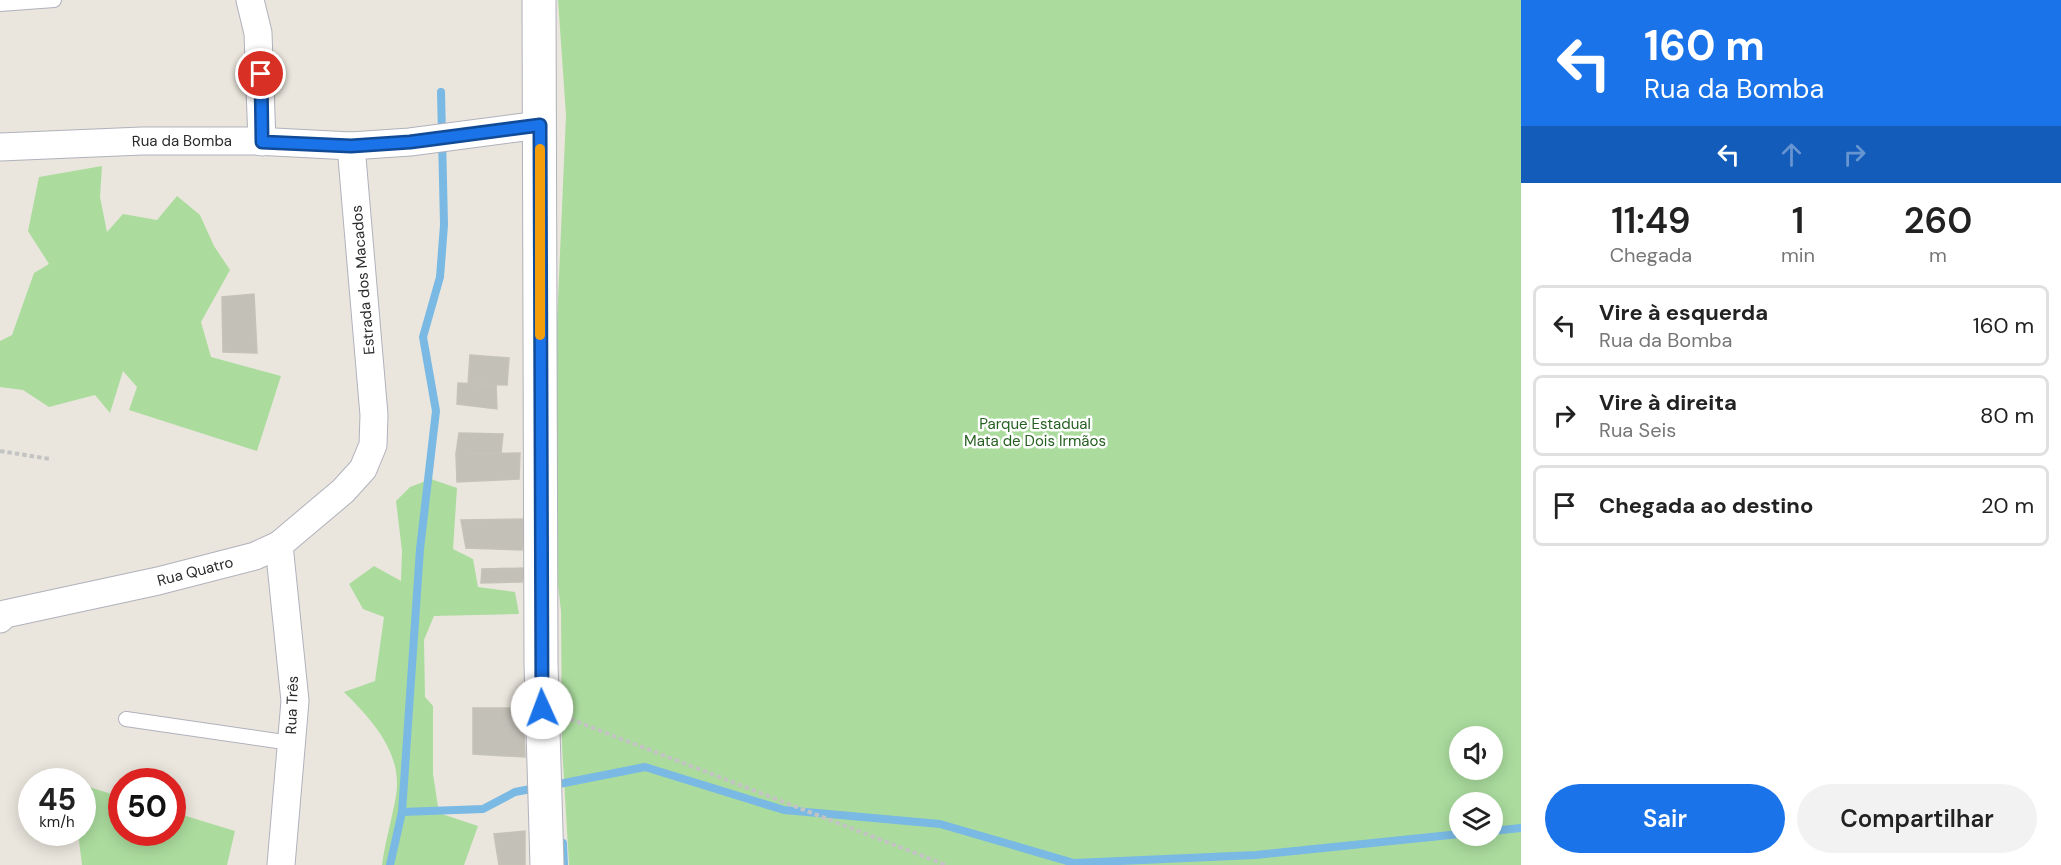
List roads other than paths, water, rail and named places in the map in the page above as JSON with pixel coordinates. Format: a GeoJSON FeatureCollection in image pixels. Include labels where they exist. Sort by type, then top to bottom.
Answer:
{"type":"FeatureCollection","features":[{"type":"Feature","properties":{"kind":"main road"},"geometry":{"type":"LineString","coordinates":[[539,0],[542,708],[547,865]]}},
{"type":"Feature","properties":{"kind":"street"},"geometry":{"type":"LineString","coordinates":[[250,0],[258,33],[262,142]]}},
{"type":"Feature","properties":{"kind":"street","name":"Rua da Bomba"},"geometry":{"type":"LineString","coordinates":[[0,147],[43,143],[98,145],[142,141],[262,142],[351,146],[427,140],[540,125]]}},
{"type":"Feature","properties":{"kind":"street","name":"Estrada dos Macados"},"geometry":{"type":"LineString","coordinates":[[351,146],[374,415],[373,445],[363,469]]}},
{"type":"Feature","properties":{"kind":"street","name":"Rua Quatro"},"geometry":{"type":"LineString","coordinates":[[0,619],[5,614],[158,581],[255,556],[279,545],[343,491],[363,469]]}},
{"type":"Feature","properties":{"kind":"street","name":"Rua Três"},"geometry":{"type":"LineString","coordinates":[[279,545],[294,679],[281,865]]}},
{"type":"Feature","properties":{"kind":"lane"},"geometry":{"type":"LineString","coordinates":[[0,4],[54,0]]}},
{"type":"Feature","properties":{"kind":"lane"},"geometry":{"type":"LineString","coordinates":[[126,719],[291,743]]}},
{"type":"Feature","properties":{"kind":"waterway"},"geometry":{"type":"LineString","coordinates":[[402,812],[420,549],[436,411],[423,337],[440,277],[444,225],[441,92]]}},
{"type":"Feature","properties":{"kind":"waterway"},"geometry":{"type":"LineString","coordinates":[[554,785],[645,767],[784,810],[940,824],[1074,863],[1256,855],[1449,835]]}},
{"type":"Feature","properties":{"kind":"waterway"},"geometry":{"type":"LineString","coordinates":[[390,865],[402,812],[483,809],[515,792],[536,788]]}},
{"type":"Feature","properties":{"kind":"waterway"},"geometry":{"type":"LineString","coordinates":[[1503,830],[1521,828]]}},
{"type":"Feature","properties":{"kind":"waterway"},"geometry":{"type":"LineString","coordinates":[[563,843],[564,865]]}},
{"type":"Feature","properties":{"kind":"park label","name":"Parque Estadual Mata de Dois Irmãos"},"geometry":{"type":"Point","coordinates":[1035,432]}}]}
